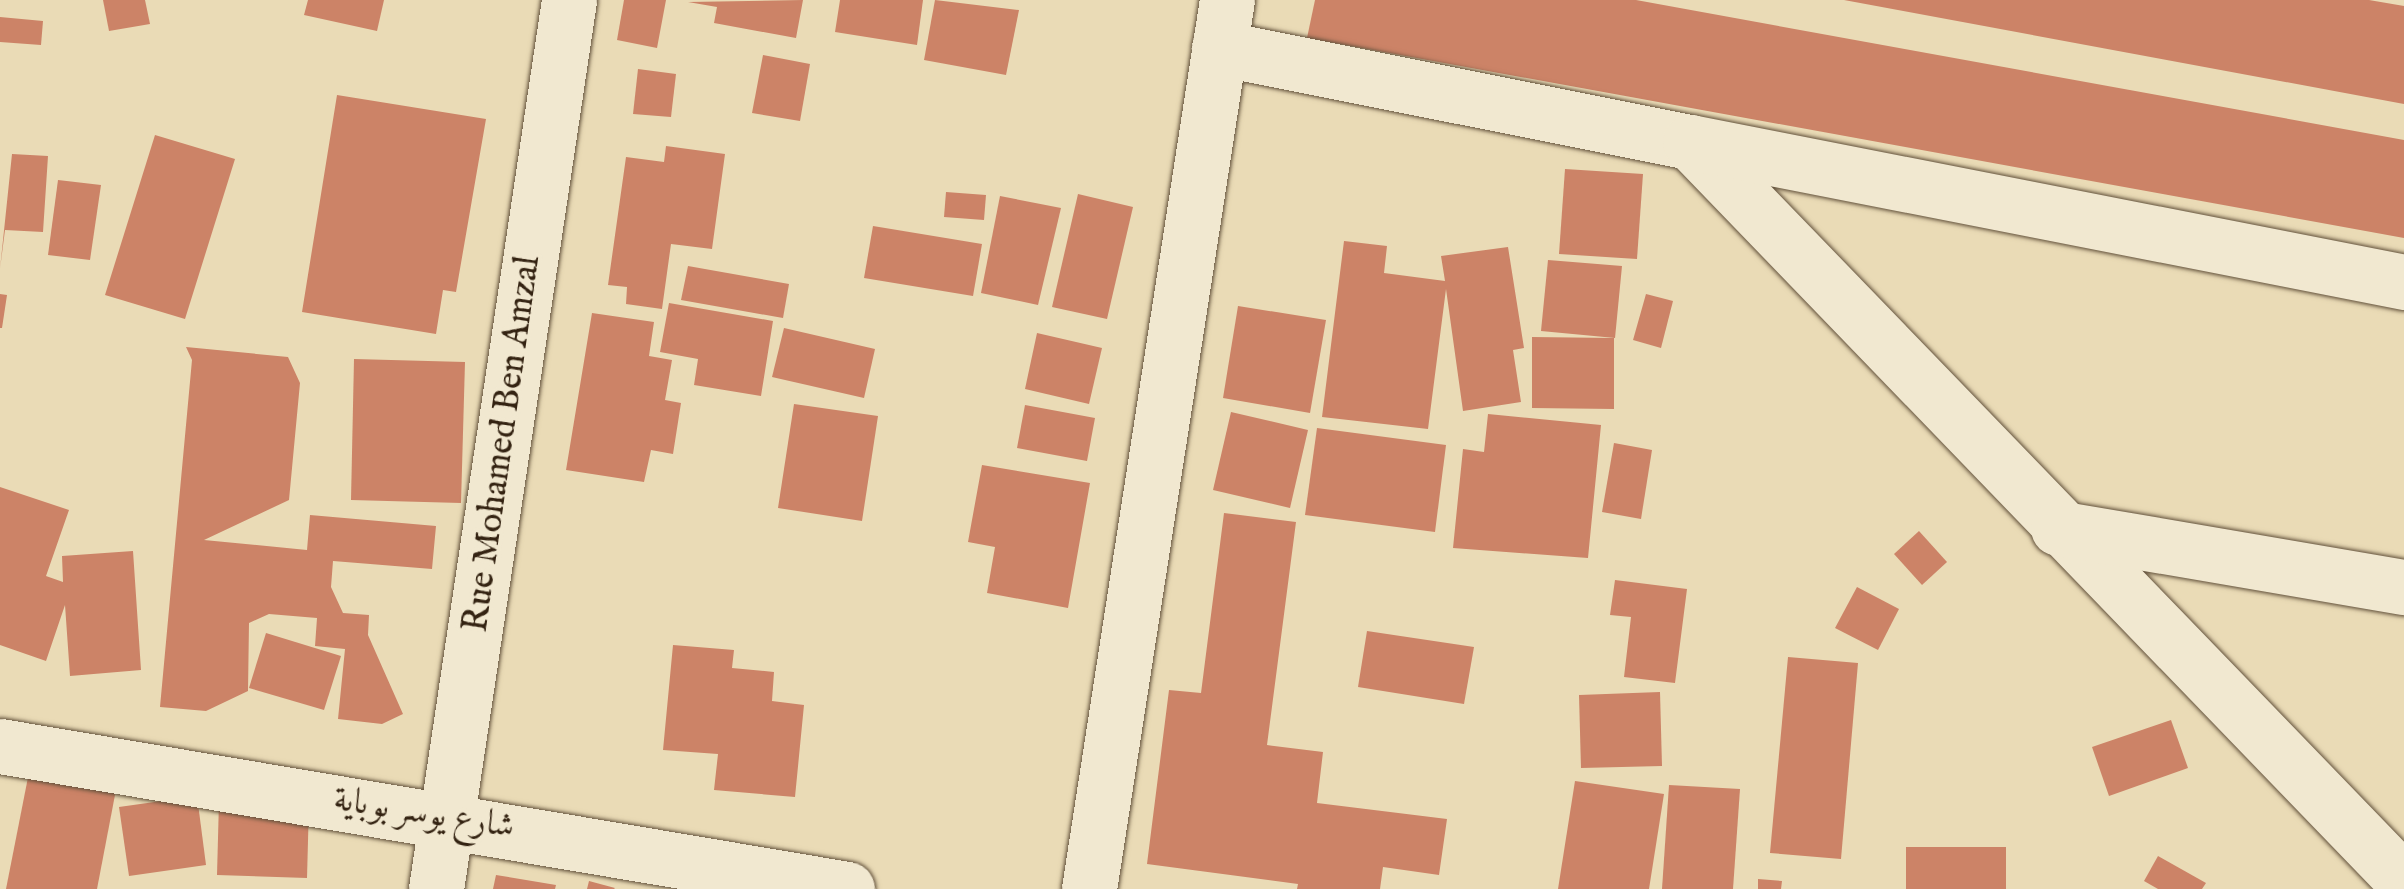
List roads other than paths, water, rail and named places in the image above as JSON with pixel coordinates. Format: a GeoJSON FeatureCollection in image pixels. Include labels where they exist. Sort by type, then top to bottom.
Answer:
{"type":"FeatureCollection","features":[{"type":"Feature","properties":{"kind":"street","name":"Rue Mohamed Ben Amzal"},"geometry":{"type":"LineString","coordinates":[[436,889],[569,0]]}},
{"type":"Feature","properties":{"kind":"street"},"geometry":{"type":"LineString","coordinates":[[1089,889],[1223,24],[1690,142],[2404,282]]}},
{"type":"Feature","properties":{"kind":"street"},"geometry":{"type":"LineString","coordinates":[[1690,142],[2058,528],[2404,881]]}},
{"type":"Feature","properties":{"kind":"street"},"geometry":{"type":"LineString","coordinates":[[2058,528],[2404,587]]}},
{"type":"Feature","properties":{"kind":"street","name":"شارع يوسر بوباية"},"geometry":{"type":"LineString","coordinates":[[0,746],[447,817],[847,889]]}}]}
